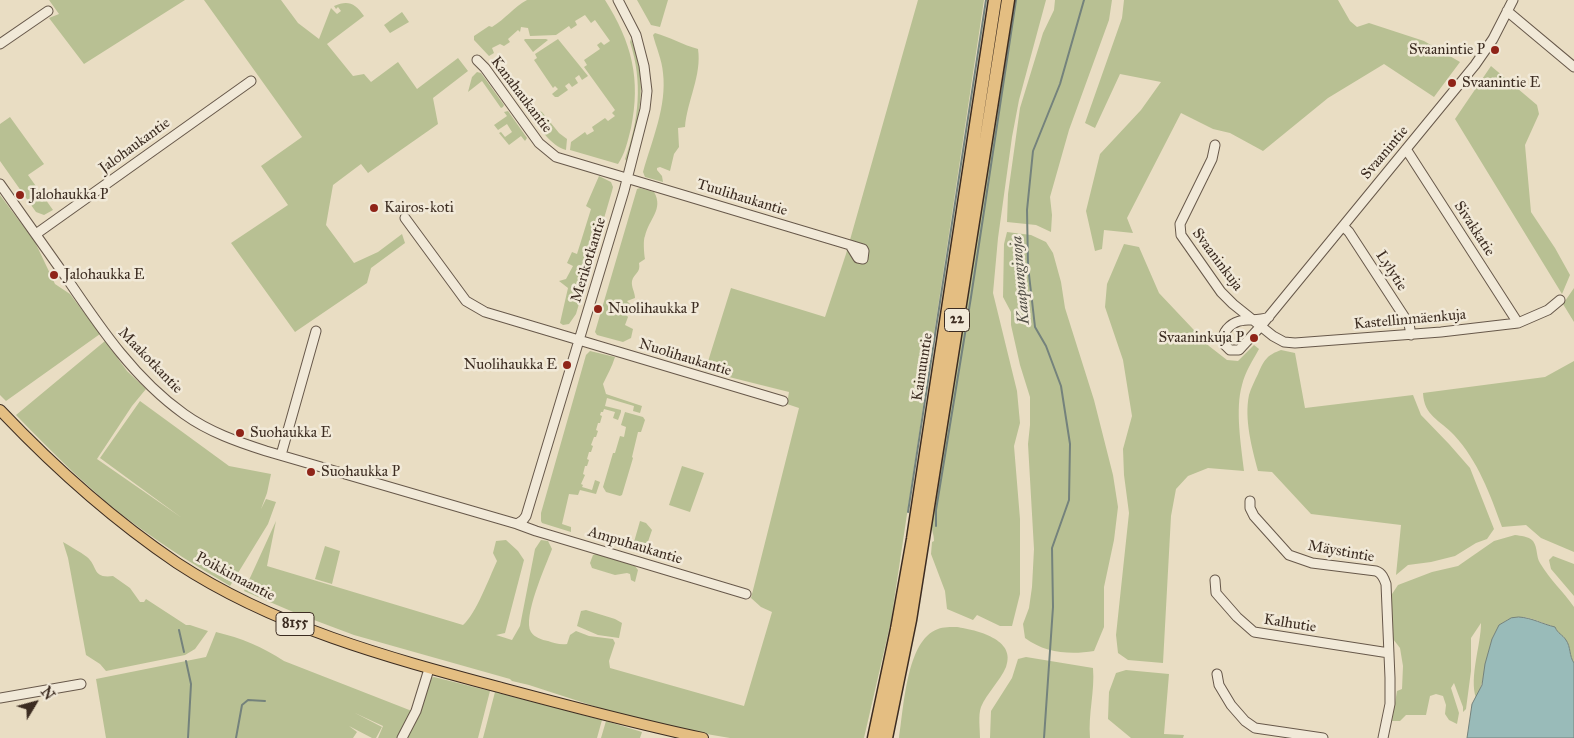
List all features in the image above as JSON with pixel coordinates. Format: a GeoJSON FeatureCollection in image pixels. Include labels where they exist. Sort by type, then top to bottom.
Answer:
{"type":"FeatureCollection","features":[{"type":"Feature","properties":{"kind":"highway","name":"Kainuuntie"},"geometry":{"type":"LineString","coordinates":[[874,738],[913,540],[996,0]]}},
{"type":"Feature","properties":{"kind":"highway","name":"Kainuuntie"},"geometry":{"type":"LineString","coordinates":[[886,738],[910,620],[1008,0]]}},
{"type":"Feature","properties":{"kind":"highway"},"geometry":{"type":"LineString","coordinates":[[868,738],[886,683]]}},
{"type":"Feature","properties":{"kind":"highway"},"geometry":{"type":"LineString","coordinates":[[892,738],[894,705]]}},
{"type":"Feature","properties":{"kind":"main road","name":"Poikkimaantie"},"geometry":{"type":"LineString","coordinates":[[0,410],[83,492],[129,529],[178,564],[228,592],[282,618],[338,641],[429,669],[647,726],[703,738]]}},
{"type":"Feature","properties":{"kind":"main road","name":"Poikkimaantie"},"geometry":{"type":"LineString","coordinates":[[647,726],[681,738]]}},
{"type":"Feature","properties":{"kind":"street","name":"Merikotkantie"},"geometry":{"type":"LineString","coordinates":[[517,524],[526,516],[628,177],[645,109],[647,91],[644,66],[636,35],[618,0]]}},
{"type":"Feature","properties":{"kind":"street","name":"Svaanintie"},"geometry":{"type":"LineString","coordinates":[[1268,317],[1260,320],[1236,321],[1226,331],[1223,340],[1227,348],[1234,351],[1242,348],[1261,326],[1475,65],[1493,39],[1513,0]]}},
{"type":"Feature","properties":{"kind":"street"},"geometry":{"type":"LineString","coordinates":[[0,44],[48,11]]}},
{"type":"Feature","properties":{"kind":"street"},"geometry":{"type":"LineString","coordinates":[[1508,11],[1574,67]]}},
{"type":"Feature","properties":{"kind":"street","name":"Kanahaukantie"},"geometry":{"type":"LineString","coordinates":[[477,60],[547,151],[556,157],[628,177]]}},
{"type":"Feature","properties":{"kind":"street","name":"Jalohaukantie"},"geometry":{"type":"LineString","coordinates":[[36,234],[251,81]]}},
{"type":"Feature","properties":{"kind":"street","name":"Svaaninkuja"},"geometry":{"type":"LineString","coordinates":[[1215,145],[1212,158],[1180,224],[1180,235],[1222,292],[1233,304],[1261,326]]}},
{"type":"Feature","properties":{"kind":"street","name":"Sivakkatie"},"geometry":{"type":"LineString","coordinates":[[1406,149],[1518,323]]}},
{"type":"Feature","properties":{"kind":"street","name":"Tuulihaukantie"},"geometry":{"type":"LineString","coordinates":[[628,177],[850,245]]}},
{"type":"Feature","properties":{"kind":"street","name":"Maakotkantie"},"geometry":{"type":"LineString","coordinates":[[0,184],[105,335],[156,392],[184,414],[208,429],[236,441],[517,524]]}},
{"type":"Feature","properties":{"kind":"street","name":"Nuolihaukantie"},"geometry":{"type":"LineString","coordinates":[[404,218],[466,301],[484,312],[783,401]]}},
{"type":"Feature","properties":{"kind":"street","name":"Lylytie"},"geometry":{"type":"LineString","coordinates":[[1343,226],[1349,232],[1408,324],[1411,335]]}},
{"type":"Feature","properties":{"kind":"street","name":"Kastellinmäenkuja"},"geometry":{"type":"LineString","coordinates":[[1261,326],[1284,342],[1295,343],[1411,335],[1518,323],[1548,310],[1560,300]]}},
{"type":"Feature","properties":{"kind":"street"},"geometry":{"type":"LineString","coordinates":[[281,455],[316,331]]}},
{"type":"Feature","properties":{"kind":"street","name":"Mäystintie"},"geometry":{"type":"LineString","coordinates":[[1250,501],[1250,508],[1254,516],[1289,555],[1312,564],[1376,571],[1382,574],[1386,584],[1390,704],[1383,738]]}},
{"type":"Feature","properties":{"kind":"street","name":"Ampuhaukantie"},"geometry":{"type":"LineString","coordinates":[[517,524],[746,594]]}},
{"type":"Feature","properties":{"kind":"street","name":"Kalhutie"},"geometry":{"type":"LineString","coordinates":[[1215,580],[1216,593],[1254,632],[1389,653]]}},
{"type":"Feature","properties":{"kind":"street"},"geometry":{"type":"LineString","coordinates":[[402,738],[416,710],[429,669]]}},
{"type":"Feature","properties":{"kind":"street"},"geometry":{"type":"LineString","coordinates":[[1217,674],[1219,685],[1231,705],[1245,721],[1255,728],[1323,738]]}},
{"type":"Feature","properties":{"kind":"street"},"geometry":{"type":"LineString","coordinates":[[0,698],[81,684]]}},
{"type":"Feature","properties":{"kind":"green space"},"geometry":{"type":"Polygon","coordinates":[[[49,0],[185,0],[84,64],[49,18],[59,14],[49,0]]]}},
{"type":"Feature","properties":{"kind":"green space"},"geometry":{"type":"Polygon","coordinates":[[[204,0],[281,0],[298,23],[319,39],[331,8],[337,14],[341,11],[338,7],[336,9],[334,6],[343,3],[351,4],[364,16],[327,44],[353,76],[364,74],[371,82],[398,62],[417,89],[458,58],[468,71],[433,98],[438,124],[368,173],[361,164],[333,185],[326,225],[354,263],[378,252],[402,234],[405,243],[371,268],[367,283],[295,332],[231,243],[288,205],[261,166],[302,137],[204,0]]]}},
{"type":"Feature","properties":{"kind":"green space"},"geometry":{"type":"Polygon","coordinates":[[[527,0],[605,0],[614,16],[628,46],[632,62],[635,93],[631,128],[618,164],[570,150],[571,142],[585,132],[587,135],[594,131],[592,127],[605,118],[608,121],[615,116],[612,113],[615,110],[584,67],[587,65],[584,60],[600,49],[597,45],[601,42],[604,45],[610,41],[595,20],[591,23],[585,15],[575,21],[577,25],[571,29],[569,26],[556,35],[530,36],[528,28],[521,27],[520,32],[518,30],[508,39],[510,42],[504,46],[500,44],[492,48],[494,53],[489,56],[474,40],[474,36],[489,26],[492,27],[497,24],[527,0]]]}},
{"type":"Feature","properties":{"kind":"green space"},"geometry":{"type":"Polygon","coordinates":[[[637,0],[668,0],[660,27],[651,25],[637,0]]]}},
{"type":"Feature","properties":{"kind":"green space"},"geometry":{"type":"Polygon","coordinates":[[[918,0],[984,0],[891,621],[864,738],[730,738],[677,729],[609,711],[510,679],[354,635],[244,591],[276,521],[267,566],[463,625],[473,613],[497,561],[493,553],[496,541],[506,540],[518,551],[524,560],[505,633],[496,635],[512,640],[520,626],[535,549],[541,540],[548,541],[552,549],[536,591],[530,615],[529,625],[534,635],[543,640],[562,644],[567,644],[570,635],[576,631],[589,636],[613,639],[615,643],[609,661],[610,668],[744,706],[772,612],[761,607],[751,598],[799,408],[787,404],[789,392],[705,371],[731,288],[825,317],[846,254],[918,0]]]}},
{"type":"Feature","properties":{"kind":"green space"},"geometry":{"type":"Polygon","coordinates":[[[1010,0],[1046,0],[1019,100],[1012,137],[998,238],[993,293],[1017,391],[1020,423],[1014,446],[1020,519],[1020,594],[1012,626],[1000,626],[977,615],[973,620],[947,609],[945,591],[931,554],[932,542],[934,541],[931,521],[1010,0]]]}},
{"type":"Feature","properties":{"kind":"green space"},"geometry":{"type":"Polygon","coordinates":[[[1055,0],[1112,0],[1109,20],[1069,130],[1050,197],[1051,232],[1036,225],[1007,222],[1008,194],[1020,108],[1043,33],[1054,10],[1055,0]]]}},
{"type":"Feature","properties":{"kind":"green space"},"geometry":{"type":"Polygon","coordinates":[[[1124,0],[1338,0],[1350,21],[1357,27],[1369,23],[1424,41],[1460,62],[1434,97],[1384,64],[1328,98],[1263,151],[1230,133],[1213,129],[1181,113],[1127,218],[1133,233],[1104,230],[1102,249],[1095,251],[1086,211],[1100,154],[1141,110],[1161,82],[1120,74],[1095,128],[1085,123],[1122,18],[1124,0]]]}},
{"type":"Feature","properties":{"kind":"green space"},"geometry":{"type":"Polygon","coordinates":[[[402,12],[409,22],[390,33],[384,25],[402,12]]]}},
{"type":"Feature","properties":{"kind":"green space"},"geometry":{"type":"Polygon","coordinates":[[[655,33],[698,49],[699,59],[685,127],[678,128],[679,147],[674,154],[670,171],[660,167],[657,168],[663,182],[645,177],[643,172],[658,123],[663,98],[663,73],[653,35],[655,33]]]}},
{"type":"Feature","properties":{"kind":"green space"},"geometry":{"type":"Polygon","coordinates":[[[525,39],[546,39],[548,40],[533,52],[525,39]]]}},
{"type":"Feature","properties":{"kind":"green space"},"geometry":{"type":"Polygon","coordinates":[[[558,39],[588,76],[582,80],[579,75],[575,78],[578,83],[572,87],[569,83],[565,86],[568,90],[555,97],[552,94],[558,89],[555,86],[553,88],[534,60],[537,58],[535,54],[558,39]]]}},
{"type":"Feature","properties":{"kind":"green space"},"geometry":{"type":"Polygon","coordinates":[[[631,39],[640,72],[641,86],[638,115],[627,162],[625,159],[634,130],[638,101],[637,72],[630,42],[631,39]]]}},
{"type":"Feature","properties":{"kind":"green space"},"geometry":{"type":"Polygon","coordinates":[[[1491,66],[1537,105],[1539,114],[1525,145],[1531,212],[1570,275],[1562,294],[1455,119],[1491,66]]]}},
{"type":"Feature","properties":{"kind":"green space"},"geometry":{"type":"Polygon","coordinates":[[[477,72],[481,73],[504,105],[503,107],[501,108],[482,81],[468,92],[472,77],[477,72]]]}},
{"type":"Feature","properties":{"kind":"green space"},"geometry":{"type":"Polygon","coordinates":[[[508,111],[527,138],[525,141],[521,136],[509,145],[499,133],[501,132],[505,137],[512,132],[507,124],[498,130],[494,125],[507,116],[504,112],[508,111]]]}},
{"type":"Feature","properties":{"kind":"green space"},"geometry":{"type":"Polygon","coordinates":[[[540,111],[559,133],[567,139],[566,150],[551,141],[532,117],[540,111]]]}},
{"type":"Feature","properties":{"kind":"green space"},"geometry":{"type":"Polygon","coordinates":[[[10,117],[44,164],[28,175],[53,210],[44,215],[36,212],[0,161],[0,124],[10,117]]]}},
{"type":"Feature","properties":{"kind":"green space"},"geometry":{"type":"Polygon","coordinates":[[[599,176],[611,182],[613,187],[576,314],[569,324],[563,325],[560,323],[568,288],[559,281],[566,279],[573,266],[567,263],[572,252],[577,254],[591,209],[586,206],[599,176]]]}},
{"type":"Feature","properties":{"kind":"green space"},"geometry":{"type":"Polygon","coordinates":[[[640,188],[654,192],[657,198],[657,209],[644,238],[645,259],[639,263],[639,269],[632,281],[635,298],[627,301],[630,304],[636,305],[636,307],[624,312],[628,317],[625,325],[633,329],[631,338],[623,342],[597,335],[595,332],[637,189],[640,188]]]}},
{"type":"Feature","properties":{"kind":"green space"},"geometry":{"type":"Polygon","coordinates":[[[0,195],[35,242],[55,284],[70,294],[100,334],[6,401],[0,395],[0,195]]]}},
{"type":"Feature","properties":{"kind":"green space"},"geometry":{"type":"Polygon","coordinates":[[[1007,232],[1031,235],[1046,242],[1053,253],[1061,282],[1065,308],[1094,400],[1113,475],[1118,507],[1114,540],[1104,587],[1104,627],[1094,651],[1058,652],[1041,647],[1025,638],[1023,624],[1029,608],[1034,549],[1028,444],[1030,397],[1020,365],[1011,325],[1011,312],[1003,297],[1004,244],[1007,232]]]}},
{"type":"Feature","properties":{"kind":"green space"},"geometry":{"type":"Polygon","coordinates":[[[1124,244],[1139,247],[1159,293],[1209,346],[1227,360],[1238,361],[1254,345],[1259,349],[1245,375],[1240,395],[1239,427],[1244,471],[1208,468],[1188,476],[1176,489],[1171,516],[1163,663],[1128,660],[1118,653],[1116,635],[1129,513],[1123,449],[1132,416],[1123,360],[1105,307],[1107,284],[1124,244]]]}},
{"type":"Feature","properties":{"kind":"green space"},"geometry":{"type":"Polygon","coordinates":[[[1574,288],[1574,322],[1563,304],[1574,288]]]}},
{"type":"Feature","properties":{"kind":"green space"},"geometry":{"type":"Polygon","coordinates":[[[105,341],[127,371],[146,389],[132,406],[97,459],[182,518],[100,458],[140,401],[229,466],[271,474],[261,509],[266,499],[276,502],[268,524],[230,586],[171,550],[121,514],[74,473],[16,415],[105,341]]]}},
{"type":"Feature","properties":{"kind":"green space"},"geometry":{"type":"Polygon","coordinates":[[[1281,350],[1295,353],[1305,408],[1413,395],[1421,415],[1470,468],[1494,529],[1487,539],[1476,543],[1455,556],[1408,565],[1396,575],[1401,525],[1311,514],[1272,472],[1258,471],[1248,424],[1249,395],[1264,362],[1269,356],[1281,350]]]}},
{"type":"Feature","properties":{"kind":"green space"},"geometry":{"type":"Polygon","coordinates":[[[590,351],[615,357],[603,384],[606,394],[642,406],[640,413],[633,411],[634,406],[607,398],[605,406],[621,410],[621,412],[618,420],[613,418],[615,412],[604,409],[601,412],[600,415],[602,416],[596,430],[598,431],[591,445],[593,446],[591,452],[589,452],[587,459],[589,460],[587,466],[585,466],[583,474],[585,475],[581,484],[583,485],[582,487],[592,490],[595,480],[600,482],[596,494],[580,490],[578,495],[569,494],[562,524],[571,527],[571,532],[542,523],[541,513],[586,355],[590,351]]]}},
{"type":"Feature","properties":{"kind":"green space"},"geometry":{"type":"Polygon","coordinates":[[[1574,361],[1574,552],[1541,538],[1526,525],[1502,527],[1477,467],[1454,435],[1426,407],[1423,393],[1545,377],[1574,361]]]}},
{"type":"Feature","properties":{"kind":"green space"},"geometry":{"type":"Polygon","coordinates":[[[625,412],[643,417],[645,420],[641,432],[638,432],[633,458],[622,495],[620,496],[606,492],[603,487],[620,436],[624,437],[626,427],[621,425],[625,412]]]}},
{"type":"Feature","properties":{"kind":"green space"},"geometry":{"type":"Polygon","coordinates":[[[682,466],[704,473],[690,512],[669,505],[682,466]]]}},
{"type":"Feature","properties":{"kind":"green space"},"geometry":{"type":"Polygon","coordinates":[[[640,521],[646,523],[652,530],[644,553],[602,541],[605,534],[634,542],[640,521]]]}},
{"type":"Feature","properties":{"kind":"green space"},"geometry":{"type":"Polygon","coordinates":[[[1515,535],[1527,537],[1533,541],[1540,563],[1574,607],[1574,663],[1568,643],[1555,627],[1522,617],[1509,619],[1500,626],[1494,636],[1481,688],[1476,698],[1474,681],[1481,623],[1471,638],[1471,671],[1466,709],[1463,712],[1454,683],[1451,688],[1459,713],[1457,724],[1449,720],[1445,714],[1446,705],[1443,696],[1436,694],[1430,696],[1426,715],[1406,715],[1400,721],[1392,721],[1397,691],[1402,689],[1403,666],[1400,648],[1393,639],[1390,597],[1398,585],[1432,572],[1458,566],[1494,541],[1515,535]]]}},
{"type":"Feature","properties":{"kind":"green space"},"geometry":{"type":"Polygon","coordinates":[[[63,542],[87,557],[98,574],[113,576],[130,588],[140,602],[144,602],[146,599],[186,625],[208,631],[195,649],[185,655],[106,671],[100,664],[86,655],[68,558],[63,542]]]}},
{"type":"Feature","properties":{"kind":"green space"},"geometry":{"type":"Polygon","coordinates":[[[325,546],[340,551],[332,584],[315,579],[325,546]]]}},
{"type":"Feature","properties":{"kind":"green space"},"geometry":{"type":"Polygon","coordinates":[[[596,554],[635,566],[638,570],[635,582],[631,580],[630,574],[627,573],[615,575],[592,568],[590,563],[593,555],[596,554]]]}},
{"type":"Feature","properties":{"kind":"green space"},"geometry":{"type":"Polygon","coordinates":[[[1553,556],[1574,564],[1574,596],[1551,569],[1549,560],[1553,556]]]}},
{"type":"Feature","properties":{"kind":"green space"},"geometry":{"type":"Polygon","coordinates":[[[586,610],[622,623],[619,638],[598,635],[577,626],[581,611],[586,610]]]}},
{"type":"Feature","properties":{"kind":"green space"},"geometry":{"type":"Polygon","coordinates":[[[957,627],[993,638],[1006,649],[1008,657],[1006,667],[981,707],[979,718],[980,738],[899,738],[908,677],[919,647],[927,636],[938,629],[957,627]]]}},
{"type":"Feature","properties":{"kind":"green space"},"geometry":{"type":"Polygon","coordinates":[[[216,632],[252,644],[284,661],[417,713],[430,678],[434,677],[490,691],[478,738],[378,738],[383,726],[355,713],[382,727],[376,738],[372,738],[349,726],[357,732],[353,738],[106,738],[96,679],[206,657],[216,632]]]}},
{"type":"Feature","properties":{"kind":"green space"},"geometry":{"type":"Polygon","coordinates":[[[1026,657],[1093,668],[1090,738],[990,738],[991,711],[1012,678],[1018,659],[1026,657]]]}},
{"type":"Feature","properties":{"kind":"green space"},"geometry":{"type":"Polygon","coordinates":[[[1126,670],[1169,674],[1164,734],[1184,735],[1183,738],[1131,738],[1108,719],[1109,692],[1116,673],[1126,670]]]}},
{"type":"Feature","properties":{"kind":"green space"},"geometry":{"type":"Polygon","coordinates":[[[495,692],[602,720],[597,738],[483,738],[495,692]]]}},
{"type":"Feature","properties":{"kind":"green space"},"geometry":{"type":"Polygon","coordinates":[[[606,721],[642,732],[640,738],[601,738],[606,721]]]}},
{"type":"Feature","properties":{"kind":"water"},"geometry":{"type":"Polygon","coordinates":[[[1519,617],[1555,627],[1568,643],[1574,663],[1574,738],[1467,738],[1472,704],[1482,685],[1485,664],[1492,639],[1499,625],[1511,618],[1519,617]]]}},
{"type":"Feature","properties":{"kind":"waterway"},"geometry":{"type":"LineString","coordinates":[[908,512],[986,0]]}},
{"type":"Feature","properties":{"kind":"waterway"},"geometry":{"type":"LineString","coordinates":[[936,526],[936,510],[971,297],[1016,0]]}},
{"type":"Feature","properties":{"kind":"waterway","name":"Kaupunginoja"},"geometry":{"type":"LineString","coordinates":[[1044,738],[1053,607],[1052,548],[1069,500],[1070,444],[1061,386],[1046,346],[1035,327],[1028,266],[1027,210],[1033,151],[1060,84],[1084,0]]}},
{"type":"Feature","properties":{"kind":"waterway"},"geometry":{"type":"LineString","coordinates":[[179,630],[184,652]]}},
{"type":"Feature","properties":{"kind":"waterway"},"geometry":{"type":"LineString","coordinates":[[186,661],[191,684],[188,738]]}},
{"type":"Feature","properties":{"kind":"waterway"},"geometry":{"type":"LineString","coordinates":[[236,738],[242,705],[248,700],[265,701]]}},
{"type":"Feature","properties":{"kind":"place","name":"Svaanintie P"},"geometry":{"type":"Point","coordinates":[1495,50]}},
{"type":"Feature","properties":{"kind":"place","name":"Svaanintie E"},"geometry":{"type":"Point","coordinates":[1452,83]}},
{"type":"Feature","properties":{"kind":"place","name":"Jalohaukka P"},"geometry":{"type":"Point","coordinates":[20,195]}},
{"type":"Feature","properties":{"kind":"place","name":"Kairos-koti"},"geometry":{"type":"Point","coordinates":[374,208]}},
{"type":"Feature","properties":{"kind":"place","name":"Jalohaukka E"},"geometry":{"type":"Point","coordinates":[54,275]}},
{"type":"Feature","properties":{"kind":"place","name":"Nuolihaukka P"},"geometry":{"type":"Point","coordinates":[598,309]}},
{"type":"Feature","properties":{"kind":"place","name":"Svaaninkuja P"},"geometry":{"type":"Point","coordinates":[1254,338]}},
{"type":"Feature","properties":{"kind":"place","name":"Nuolihaukka E"},"geometry":{"type":"Point","coordinates":[567,365]}},
{"type":"Feature","properties":{"kind":"place","name":"Suohaukka E"},"geometry":{"type":"Point","coordinates":[240,433]}},
{"type":"Feature","properties":{"kind":"place","name":"Suohaukka P"},"geometry":{"type":"Point","coordinates":[311,472]}}]}
